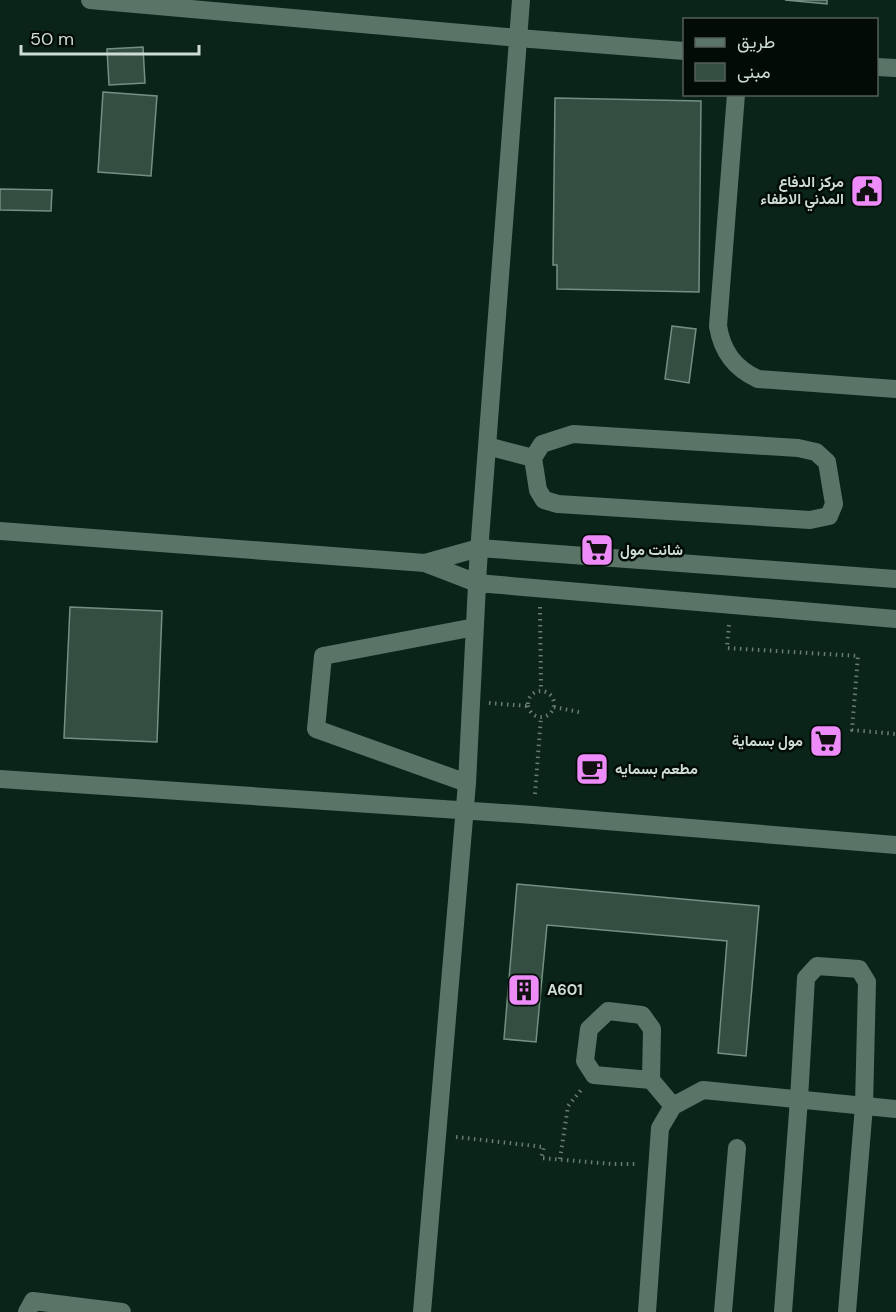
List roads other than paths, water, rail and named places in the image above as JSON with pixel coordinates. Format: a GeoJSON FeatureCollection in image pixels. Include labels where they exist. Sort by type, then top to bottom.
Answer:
{"type":"FeatureCollection","features":[{"type":"Feature","properties":{"kind":"street"},"geometry":{"type":"LineString","coordinates":[[90,0],[683,51]]}},
{"type":"Feature","properties":{"kind":"street"},"geometry":{"type":"LineString","coordinates":[[422,1312],[467,783],[479,548],[521,0]]}},
{"type":"Feature","properties":{"kind":"street"},"geometry":{"type":"LineString","coordinates":[[878,67],[896,68]]}},
{"type":"Feature","properties":{"kind":"street"},"geometry":{"type":"LineString","coordinates":[[735,96],[718,326],[724,349],[738,367],[758,379],[896,390]]}},
{"type":"Feature","properties":{"kind":"street"},"geometry":{"type":"LineString","coordinates":[[573,434],[798,448],[816,452],[827,462],[834,504],[829,516],[810,519],[558,504],[544,500],[538,490],[533,458],[542,444],[573,434]]}},
{"type":"Feature","properties":{"kind":"street"},"geometry":{"type":"LineString","coordinates":[[487,446],[533,458]]}},
{"type":"Feature","properties":{"kind":"street"},"geometry":{"type":"LineString","coordinates":[[0,531],[425,562],[477,583],[896,619]]}},
{"type":"Feature","properties":{"kind":"street"},"geometry":{"type":"LineString","coordinates":[[425,562],[479,548],[896,579]]}},
{"type":"Feature","properties":{"kind":"street"},"geometry":{"type":"LineString","coordinates":[[467,783],[316,729],[323,656],[475,627]]}},
{"type":"Feature","properties":{"kind":"street"},"geometry":{"type":"LineString","coordinates":[[0,779],[533,815],[896,845]]}},
{"type":"Feature","properties":{"kind":"street"},"geometry":{"type":"LineString","coordinates":[[783,1312],[806,978],[817,966],[859,969],[867,982],[864,1106],[847,1312]]}},
{"type":"Feature","properties":{"kind":"street"},"geometry":{"type":"LineString","coordinates":[[651,1080],[594,1076],[585,1061],[589,1029],[608,1011],[642,1015],[652,1029],[651,1080],[673,1106]]}},
{"type":"Feature","properties":{"kind":"street"},"geometry":{"type":"LineString","coordinates":[[647,1312],[660,1128],[673,1106],[703,1090],[896,1109]]}},
{"type":"Feature","properties":{"kind":"street"},"geometry":{"type":"LineString","coordinates":[[723,1312],[737,1148]]}},
{"type":"Feature","properties":{"kind":"street"},"geometry":{"type":"LineString","coordinates":[[27,1312],[33,1301],[122,1312]]}},
{"type":"Feature","properties":{"kind":"place","name":"مركز الدفاع المدني الاطفاء"},"geometry":{"type":"Point","coordinates":[867,191]}},
{"type":"Feature","properties":{"kind":"place","name":"شانت مول"},"geometry":{"type":"Point","coordinates":[597,550]}},
{"type":"Feature","properties":{"kind":"place","name":"مول بسماية"},"geometry":{"type":"Point","coordinates":[826,741]}},
{"type":"Feature","properties":{"kind":"place","name":"مطعم بسمايه"},"geometry":{"type":"Point","coordinates":[592,769]}},
{"type":"Feature","properties":{"kind":"place","name":"A601"},"geometry":{"type":"Point","coordinates":[524,990]}}]}
